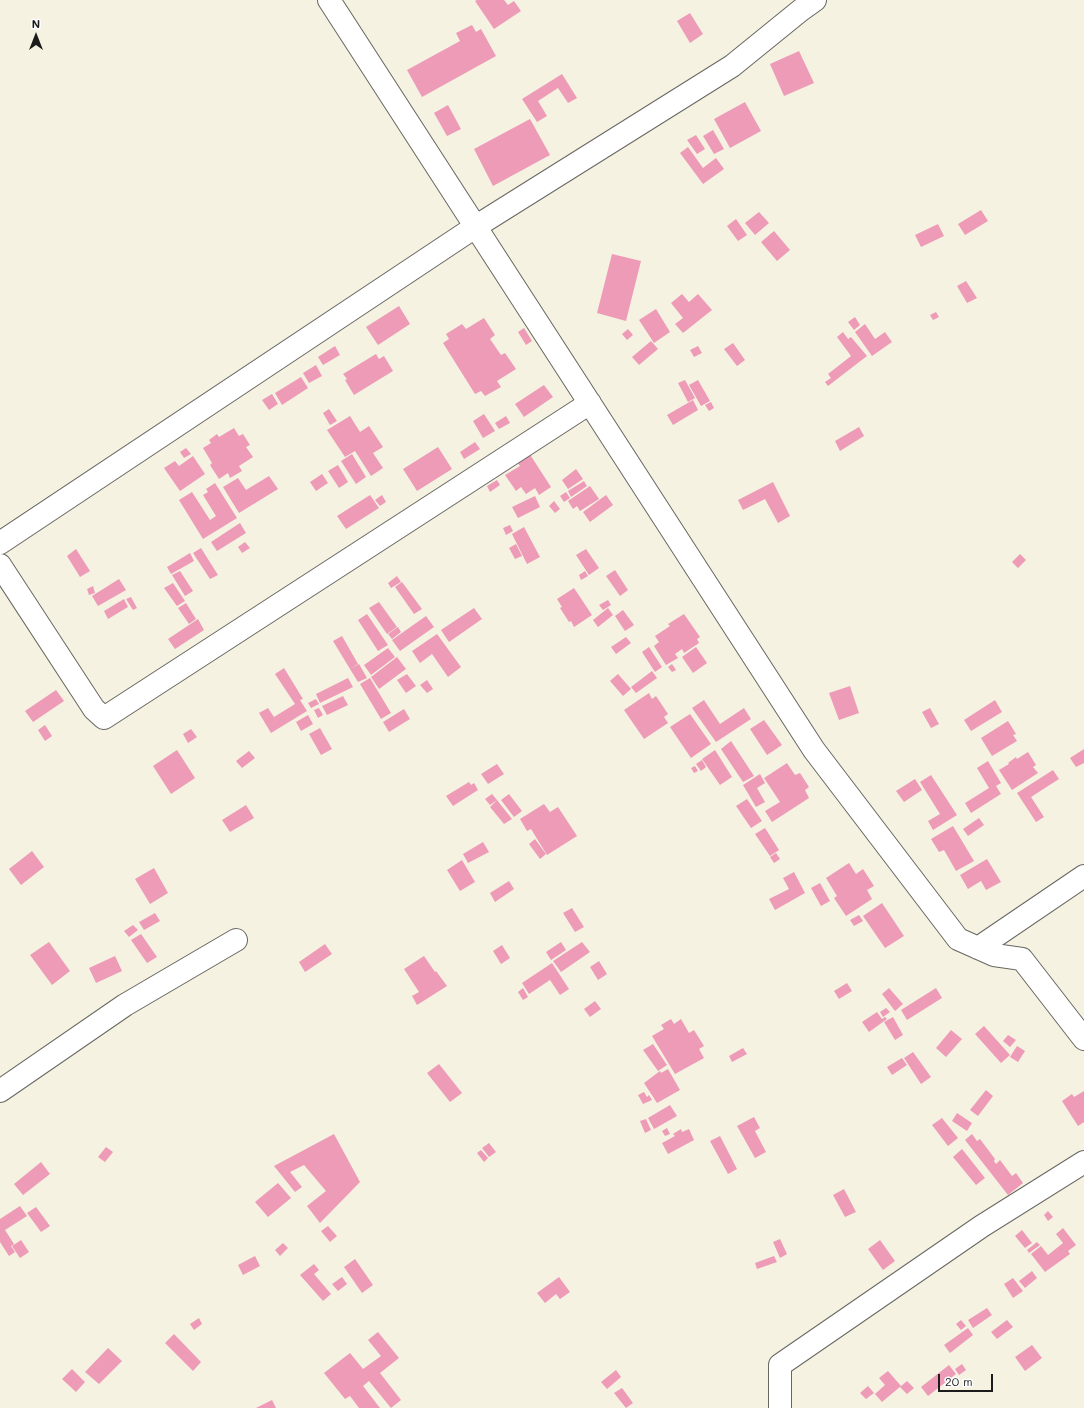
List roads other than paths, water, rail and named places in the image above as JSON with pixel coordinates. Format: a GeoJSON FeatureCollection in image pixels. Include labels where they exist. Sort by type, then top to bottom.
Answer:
{"type":"FeatureCollection","features":[{"type":"Feature","properties":{"kind":"street"},"geometry":{"type":"LineString","coordinates":[[329,0],[814,750],[958,939],[994,955],[1022,959],[1084,1039]]}},
{"type":"Feature","properties":{"kind":"street"},"geometry":{"type":"LineString","coordinates":[[0,543],[475,227],[732,66],[815,0]]}},
{"type":"Feature","properties":{"kind":"street"},"geometry":{"type":"LineString","coordinates":[[0,566],[94,709],[104,718],[590,403]]}},
{"type":"Feature","properties":{"kind":"street"},"geometry":{"type":"LineString","coordinates":[[978,948],[1084,876]]}},
{"type":"Feature","properties":{"kind":"street"},"geometry":{"type":"LineString","coordinates":[[0,1091],[125,1005],[236,940]]}},
{"type":"Feature","properties":{"kind":"street"},"geometry":{"type":"LineString","coordinates":[[780,1408],[780,1365],[982,1226],[1084,1162]]}}]}
